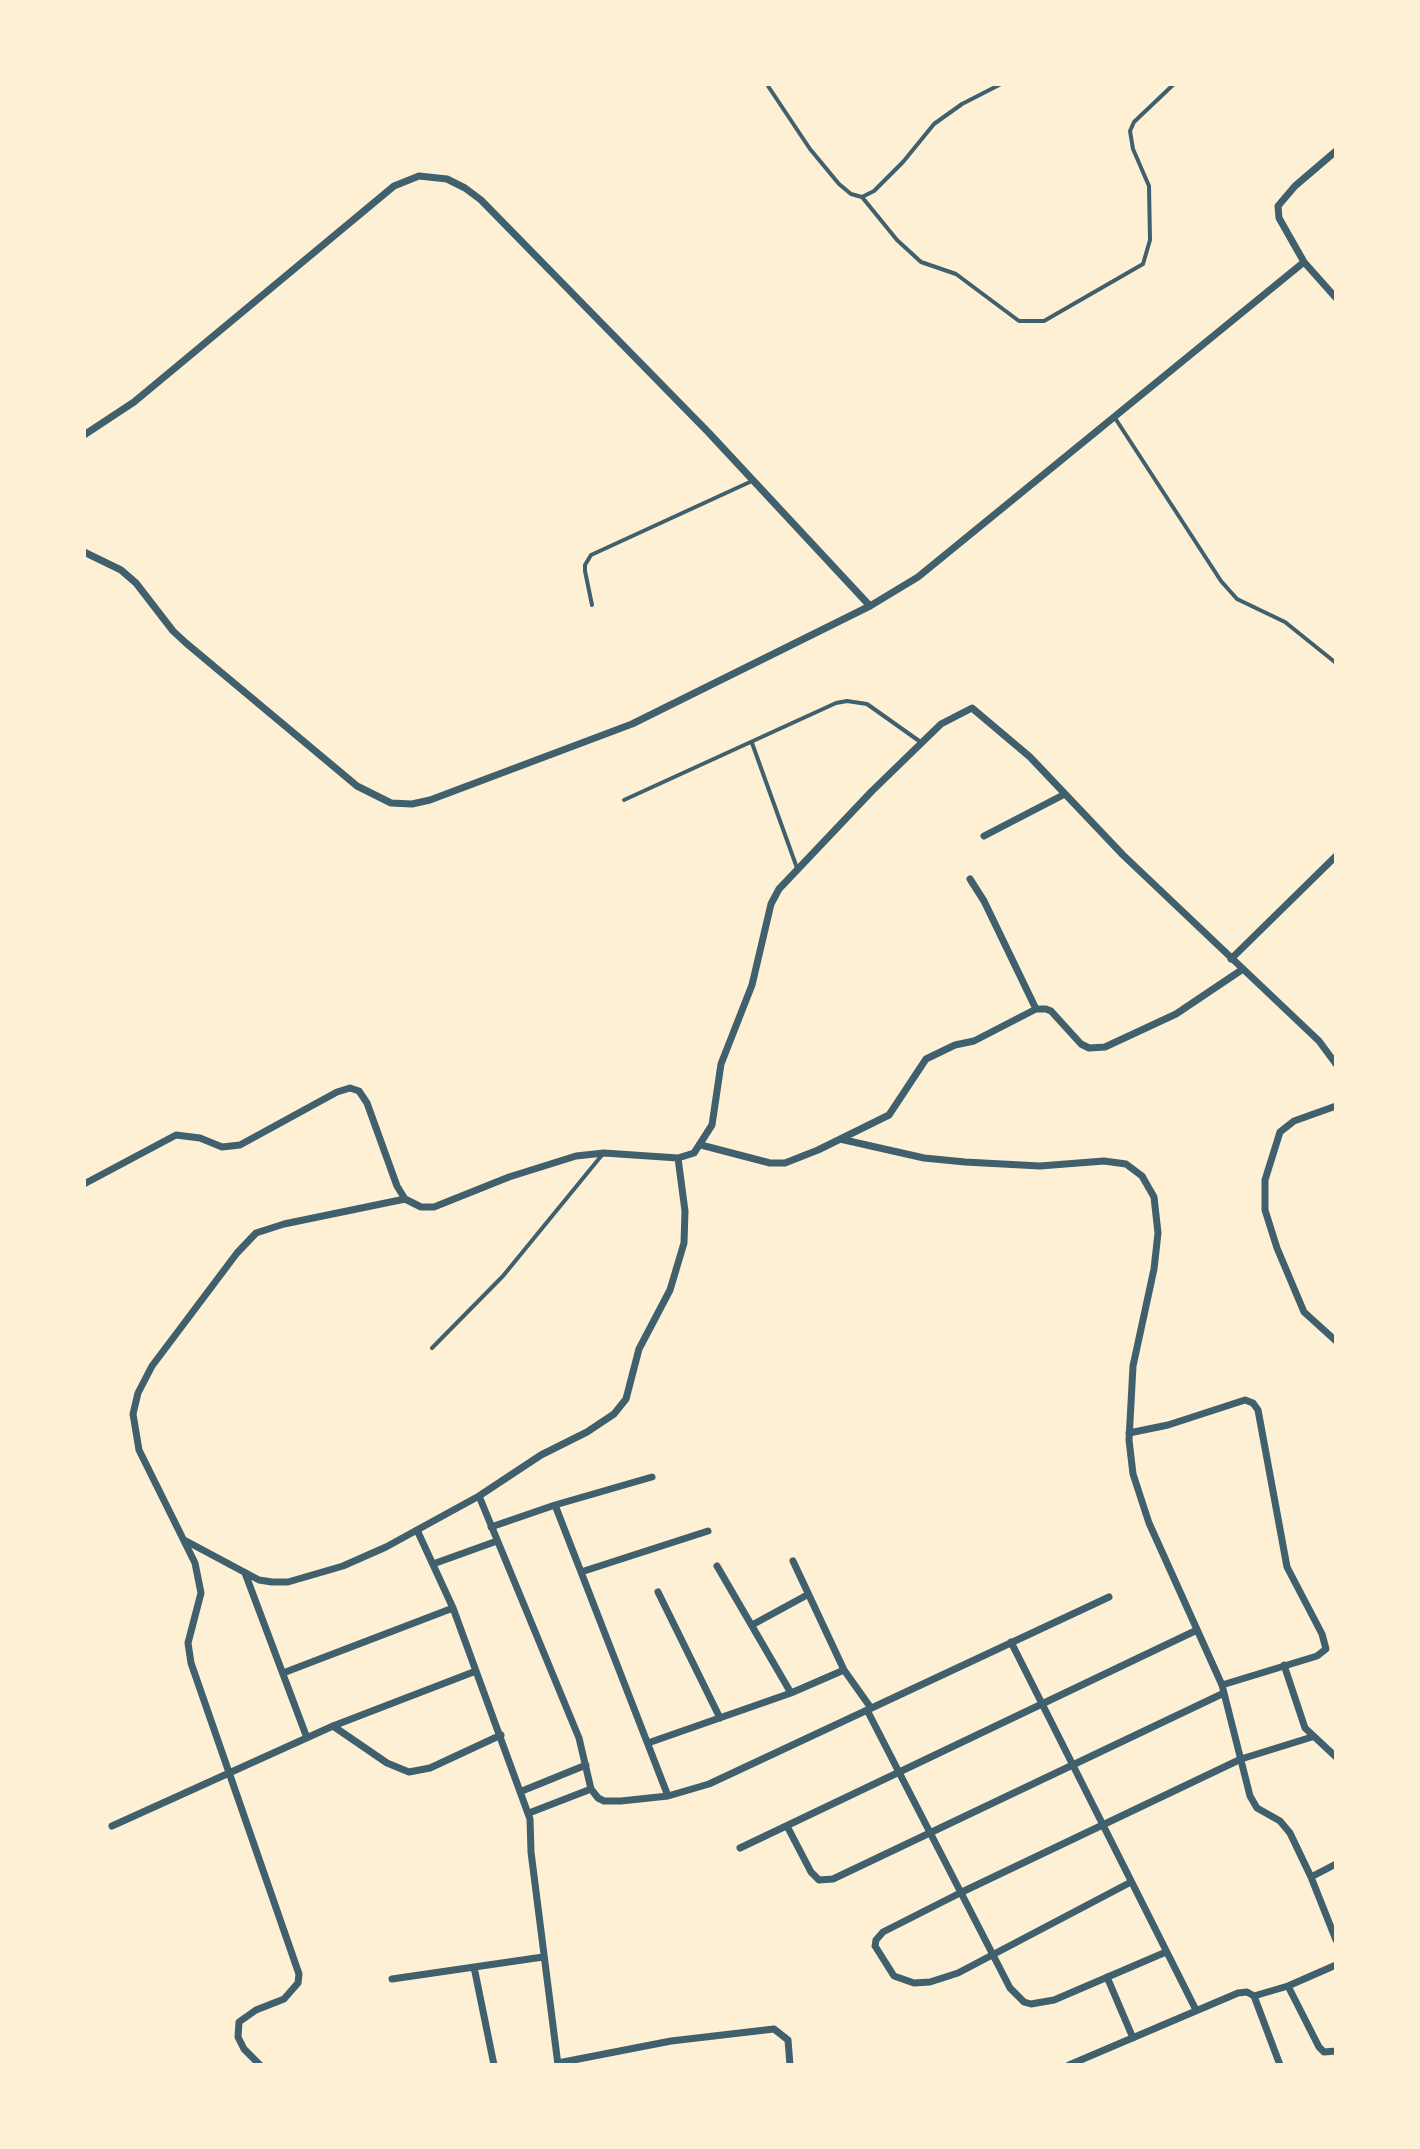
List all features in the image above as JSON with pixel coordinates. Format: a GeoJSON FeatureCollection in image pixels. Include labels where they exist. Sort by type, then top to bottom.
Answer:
{"type":"FeatureCollection","features":[{"type":"Feature","properties":{"kind":"street"},"geometry":{"type":"LineString","coordinates":[[1336,151],[1295,186],[1278,206],[1279,218],[1304,262],[1336,298]]}},
{"type":"Feature","properties":{"kind":"street"},"geometry":{"type":"LineString","coordinates":[[84,435],[134,402],[394,186],[419,176],[447,179],[481,200],[754,480],[870,606]]}},
{"type":"Feature","properties":{"kind":"street"},"geometry":{"type":"LineString","coordinates":[[84,552],[121,570],[136,583],[186,643],[357,786],[391,803],[412,804],[430,800],[632,724],[870,606],[918,577],[1304,262]]}},
{"type":"Feature","properties":{"kind":"street"},"geometry":{"type":"LineString","coordinates":[[84,1184],[176,1135],[200,1138],[222,1147],[240,1145],[337,1092],[350,1088],[359,1091],[367,1103],[397,1186],[405,1199],[421,1207],[434,1207],[509,1177],[576,1156],[604,1153],[678,1158],[694,1153],[712,1125],[721,1064],[752,985],[771,904],[779,889],[941,724],[972,708],[1030,757],[1123,855],[1319,1041],[1336,1064]]}},
{"type":"Feature","properties":{"kind":"street"},"geometry":{"type":"LineString","coordinates":[[984,836],[1065,794]]}},
{"type":"Feature","properties":{"kind":"street"},"geometry":{"type":"LineString","coordinates":[[1231,959],[1336,856]]}},
{"type":"Feature","properties":{"kind":"street"},"geometry":{"type":"LineString","coordinates":[[970,879],[984,901],[1036,1009]]}},
{"type":"Feature","properties":{"kind":"street"},"geometry":{"type":"LineString","coordinates":[[701,1145],[747,1159],[785,1163],[889,1115],[926,1059],[955,1045],[974,1041],[1036,1009],[1051,1011],[1081,1044],[1097,1049],[1176,1014],[1243,969]]}},
{"type":"Feature","properties":{"kind":"street"},"geometry":{"type":"LineString","coordinates":[[1336,1106],[1294,1121],[1280,1132],[1265,1180],[1265,1210],[1304,1312],[1336,1341]]}},
{"type":"Feature","properties":{"kind":"street"},"geometry":{"type":"LineString","coordinates":[[840,1139],[924,1158],[965,1162],[1040,1166],[1104,1161],[1126,1164],[1142,1176],[1154,1197],[1158,1233],[1154,1269],[1133,1366],[1129,1433],[1133,1474],[1149,1523],[1223,1689],[1253,1803],[1285,1827],[1311,1877],[1336,1940]]}},
{"type":"Feature","properties":{"kind":"street"},"geometry":{"type":"LineString","coordinates":[[184,1540],[259,1580],[288,1582],[343,1566],[479,1496],[541,1455],[614,1414],[626,1399],[639,1349],[670,1290],[684,1243],[685,1211],[678,1158]]}},
{"type":"Feature","properties":{"kind":"street"},"geometry":{"type":"LineString","coordinates":[[260,2065],[244,2049],[238,2037],[239,2022],[256,2010],[284,1999],[298,1983],[299,1974],[188,1653],[190,1630],[201,1593],[195,1563],[139,1450],[133,1429],[133,1414],[138,1393],[152,1366],[237,1253],[256,1233],[284,1224],[405,1199]]}},
{"type":"Feature","properties":{"kind":"street"},"geometry":{"type":"LineString","coordinates":[[787,1826],[811,1872],[819,1880],[825,1881],[1073,1767],[1223,1689],[1284,1665],[1317,1656],[1326,1649],[1322,1634],[1287,1567],[1258,1410],[1253,1403],[1245,1400],[1168,1425],[1129,1433]]}},
{"type":"Feature","properties":{"kind":"street"},"geometry":{"type":"LineString","coordinates":[[491,1527],[652,1477]]}},
{"type":"Feature","properties":{"kind":"street"},"geometry":{"type":"LineString","coordinates":[[479,1496],[579,1738],[591,1789],[604,1801],[668,1796],[709,1784],[1109,1597]]}},
{"type":"Feature","properties":{"kind":"street"},"geometry":{"type":"LineString","coordinates":[[555,1505],[668,1796]]}},
{"type":"Feature","properties":{"kind":"street"},"geometry":{"type":"LineString","coordinates":[[417,1530],[453,1608],[530,1816],[531,1852],[558,2064],[671,2041],[774,2029],[788,2040],[790,2065]]}},
{"type":"Feature","properties":{"kind":"street"},"geometry":{"type":"LineString","coordinates":[[581,1572],[708,1531]]}},
{"type":"Feature","properties":{"kind":"street"},"geometry":{"type":"LineString","coordinates":[[433,1564],[497,1541]]}},
{"type":"Feature","properties":{"kind":"street"},"geometry":{"type":"LineString","coordinates":[[793,1561],[844,1670],[869,1709],[899,1773],[1017,1996],[1031,2004],[1054,2000],[1166,1952]]}},
{"type":"Feature","properties":{"kind":"street"},"geometry":{"type":"LineString","coordinates":[[717,1566],[791,1693]]}},
{"type":"Feature","properties":{"kind":"street"},"geometry":{"type":"LineString","coordinates":[[245,1573],[307,1738]]}},
{"type":"Feature","properties":{"kind":"street"},"geometry":{"type":"LineString","coordinates":[[658,1592],[720,1718]]}},
{"type":"Feature","properties":{"kind":"street"},"geometry":{"type":"LineString","coordinates":[[752,1625],[807,1595]]}},
{"type":"Feature","properties":{"kind":"street"},"geometry":{"type":"LineString","coordinates":[[283,1673],[453,1608]]}},
{"type":"Feature","properties":{"kind":"street"},"geometry":{"type":"LineString","coordinates":[[740,1848],[1197,1630]]}},
{"type":"Feature","properties":{"kind":"street"},"geometry":{"type":"LineString","coordinates":[[1011,1642],[1196,2010]]}},
{"type":"Feature","properties":{"kind":"street"},"geometry":{"type":"LineString","coordinates":[[1284,1665],[1300,1718],[1312,1737],[1336,1757]]}},
{"type":"Feature","properties":{"kind":"street"},"geometry":{"type":"LineString","coordinates":[[648,1743],[791,1693],[844,1670]]}},
{"type":"Feature","properties":{"kind":"street"},"geometry":{"type":"LineString","coordinates":[[112,1826],[333,1726],[476,1671]]}},
{"type":"Feature","properties":{"kind":"street"},"geometry":{"type":"LineString","coordinates":[[333,1726],[387,1763],[409,1772],[430,1768],[501,1735]]}},
{"type":"Feature","properties":{"kind":"street"},"geometry":{"type":"LineString","coordinates":[[1131,1882],[944,1979],[914,1983],[894,1976],[878,1953],[876,1940],[883,1932],[962,1892],[1241,1759],[1312,1737]]}},
{"type":"Feature","properties":{"kind":"street"},"geometry":{"type":"LineString","coordinates":[[522,1791],[586,1765]]}},
{"type":"Feature","properties":{"kind":"street"},"geometry":{"type":"LineString","coordinates":[[530,1816],[591,1789]]}},
{"type":"Feature","properties":{"kind":"street"},"geometry":{"type":"LineString","coordinates":[[1311,1877],[1336,1864]]}},
{"type":"Feature","properties":{"kind":"street"},"geometry":{"type":"LineString","coordinates":[[392,1979],[543,1957]]}},
{"type":"Feature","properties":{"kind":"street"},"geometry":{"type":"LineString","coordinates":[[1254,1996],[1288,1986],[1336,1965]]}},
{"type":"Feature","properties":{"kind":"street"},"geometry":{"type":"LineString","coordinates":[[474,1967],[494,2065]]}},
{"type":"Feature","properties":{"kind":"street"},"geometry":{"type":"LineString","coordinates":[[1107,1977],[1133,2038]]}},
{"type":"Feature","properties":{"kind":"street"},"geometry":{"type":"LineString","coordinates":[[1288,1986],[1319,2047],[1324,2052],[1336,2051]]}},
{"type":"Feature","properties":{"kind":"street"},"geometry":{"type":"LineString","coordinates":[[1069,2065],[1196,2010],[1247,1992],[1254,1996],[1280,2065]]}},
{"type":"Feature","properties":{"kind":"lane"},"geometry":{"type":"LineString","coordinates":[[862,197],[874,191],[893,172],[934,124],[962,104],[1001,84]]}},
{"type":"Feature","properties":{"kind":"lane"},"geometry":{"type":"LineString","coordinates":[[768,85],[810,149],[839,184],[851,194],[862,197],[897,240],[921,262],[956,274],[1019,321],[1044,321],[1143,264],[1150,240],[1149,186],[1133,149],[1130,131],[1134,122],[1174,84]]}},
{"type":"Feature","properties":{"kind":"lane"},"geometry":{"type":"LineString","coordinates":[[1115,418],[1221,581],[1237,599],[1285,622],[1336,663]]}},
{"type":"Feature","properties":{"kind":"lane"},"geometry":{"type":"LineString","coordinates":[[592,605],[585,571],[591,555],[754,480]]}},
{"type":"Feature","properties":{"kind":"lane"},"geometry":{"type":"LineString","coordinates":[[624,800],[836,703],[867,704],[922,743]]}},
{"type":"Feature","properties":{"kind":"lane"},"geometry":{"type":"LineString","coordinates":[[752,743],[797,868]]}},
{"type":"Feature","properties":{"kind":"lane"},"geometry":{"type":"LineString","coordinates":[[432,1348],[503,1276],[604,1153]]}}]}
